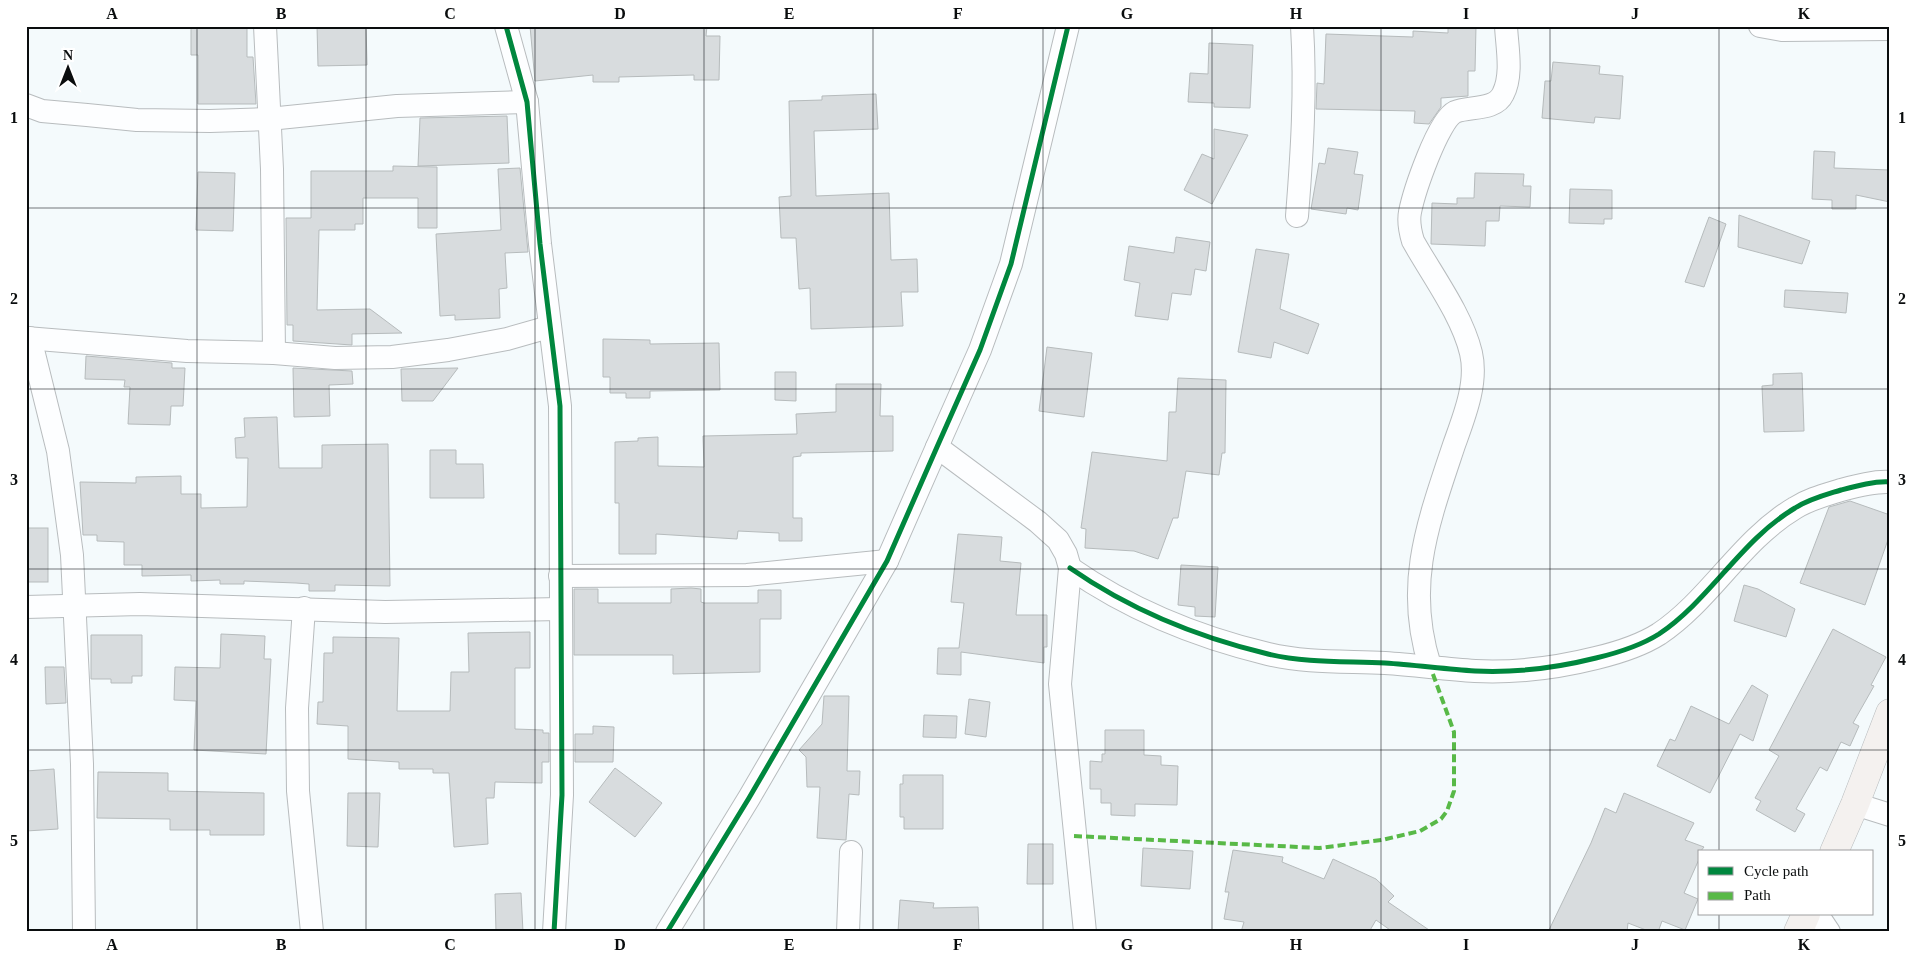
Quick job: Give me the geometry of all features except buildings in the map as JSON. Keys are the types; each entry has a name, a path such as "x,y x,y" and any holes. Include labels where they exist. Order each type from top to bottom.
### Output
{"street":[{"path":"265,26 274,251 274,354"},
{"path":"506,26 528,102 549,327 560,406 562,796 554,932"},
{"path":"666,932 749,798 887,561 980,350 1011,264 1068,26"},
{"path":"1298,216 1303,143 1304,63 1302,26"},
{"path":"1430,666 1419,620 1420,559 1466,412 1470,392 1472,363 1464,333 1414,241 1409,227 1410,213 1424,170 1446,120 1456,112 1492,104 1504,94 1508,72 1506,26"},
{"path":"1760,26 1782,30 1890,29"},
{"path":"26,105 42,111 137,120 210,121 269,119 397,106 528,102"},
{"path":"84,932 82,764 72,555 58,452 28,338 187,351 335,358 392,357 507,339 549,327"},
{"path":"937,447 1038,522 1058,540 1066,554 1070,568 1060,684 1085,932"},
{"path":"1070,568 1124,602 1191,629 1261,652 1325,661 1430,666 1474,671 1528,670 1581,662 1634,647 1658,635 1678,620 1740,556 1794,508 1820,496 1856,486 1890,482"},
{"path":"560,576 747,575 887,561"},
{"path":"26,607 75,604 304,608 385,612 560,609"},
{"path":"304,608 297,708 298,791 312,932"},
{"path":"1835,850 1890,713"},
{"path":"1855,804 1890,815"},
{"path":"848,932 851,852"},
{"path":"1798,932 1805,916"},
{"path":"1818,916 1828,932"}],"marked path":[{"path":"1074,836 1319,848 1382,840 1420,831 1441,819 1447,811 1454,791 1454,732 1430,666"}],"cycle path":[{"path":"506,26 527,102 540,244 560,406 562,795 554,932"},
{"path":"667,932 749,798 887,561 980,350 1011,264 1068,26"},
{"path":"1070,568 1116,596 1164,620 1215,639 1268,654 1311,660 1385,663 1475,671 1536,669 1566,665 1604,656 1628,649 1652,638 1677,620 1694,604 1758,536 1795,508 1811,500 1859,485 1890,482"}]}
